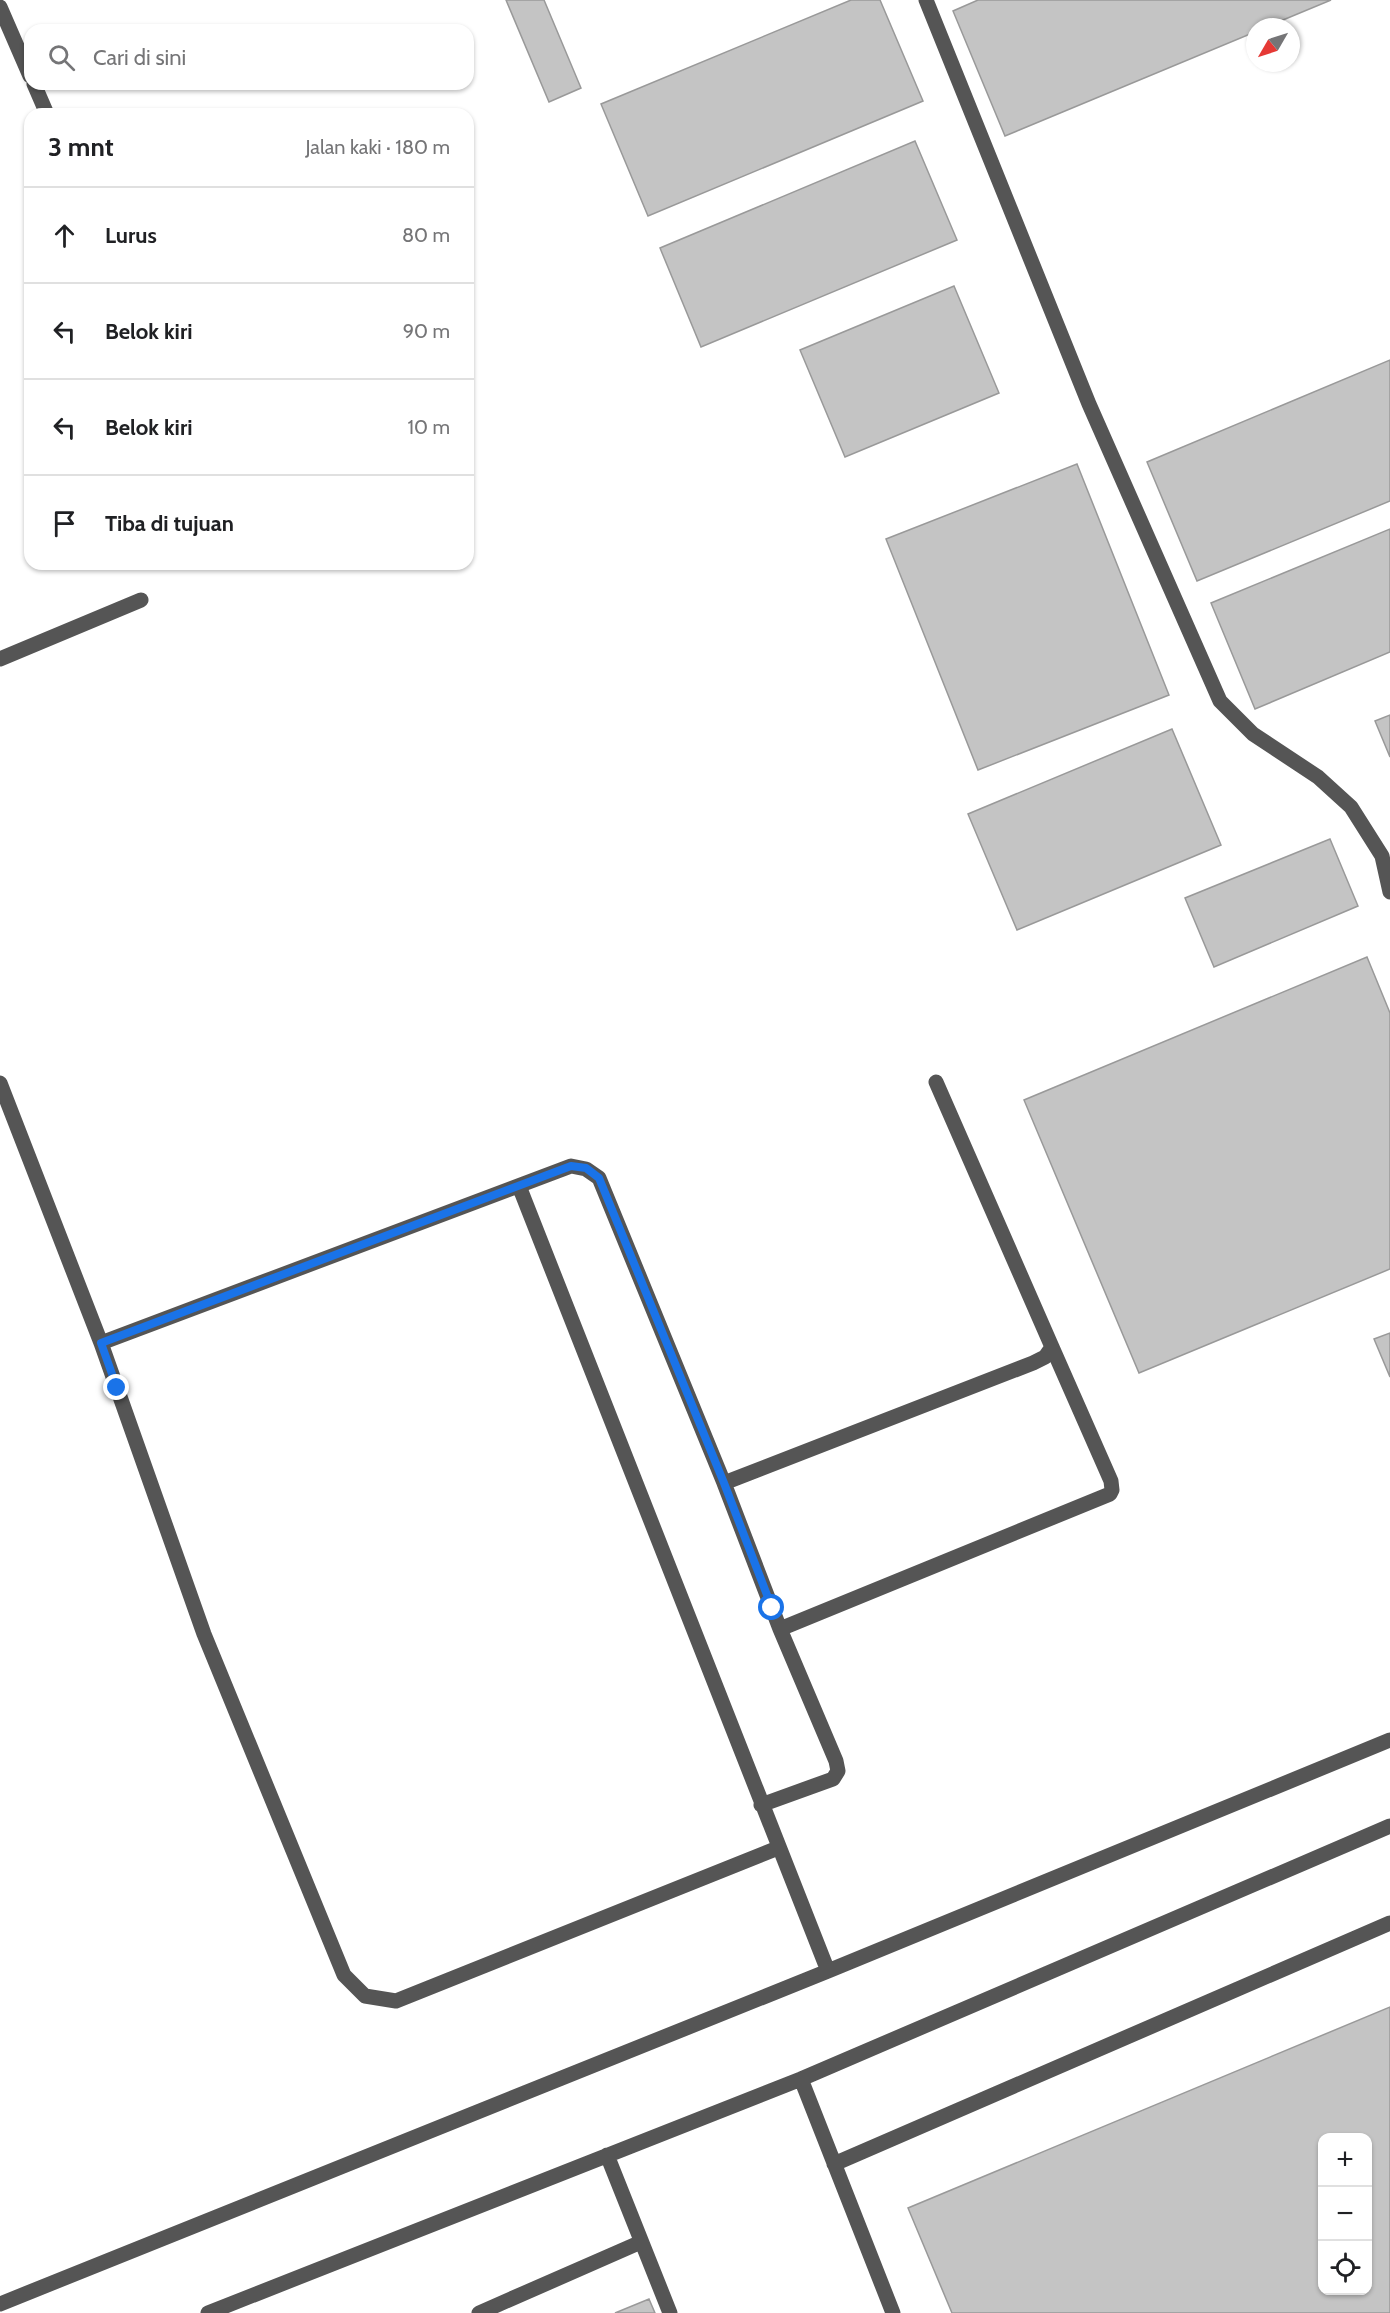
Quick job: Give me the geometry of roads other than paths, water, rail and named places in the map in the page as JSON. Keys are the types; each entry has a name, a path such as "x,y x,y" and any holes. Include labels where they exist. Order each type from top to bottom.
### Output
{"lane":[{"path":"926,0 1089,404 1220,701 1253,734 1318,777 1351,807 1382,856 1390,892"},
{"path":"0,7 24,62"},
{"path":"37,90 44,108"},
{"path":"0,659 141,600"},
{"path":"780,1629 1110,1494 1112,1490 936,1082"},
{"path":"0,1083 101,1343 204,1634 344,1975 365,1996 396,2001 778,1848"},
{"path":"101,1343 571,1166 586,1168 599,1178 724,1483 780,1629 836,1761 838,1771 833,1779 761,1805"},
{"path":"519,1186 828,1971"},
{"path":"724,1483 1033,1363 1045,1357 1052,1347"},
{"path":"0,2304 828,1971 1390,1740"},
{"path":"208,2313 801,2079 1390,1826"},
{"path":"834,2164 1390,1923"},
{"path":"801,2079 892,2313"},
{"path":"607,2155 670,2313"},
{"path":"479,2313 641,2242"}]}
